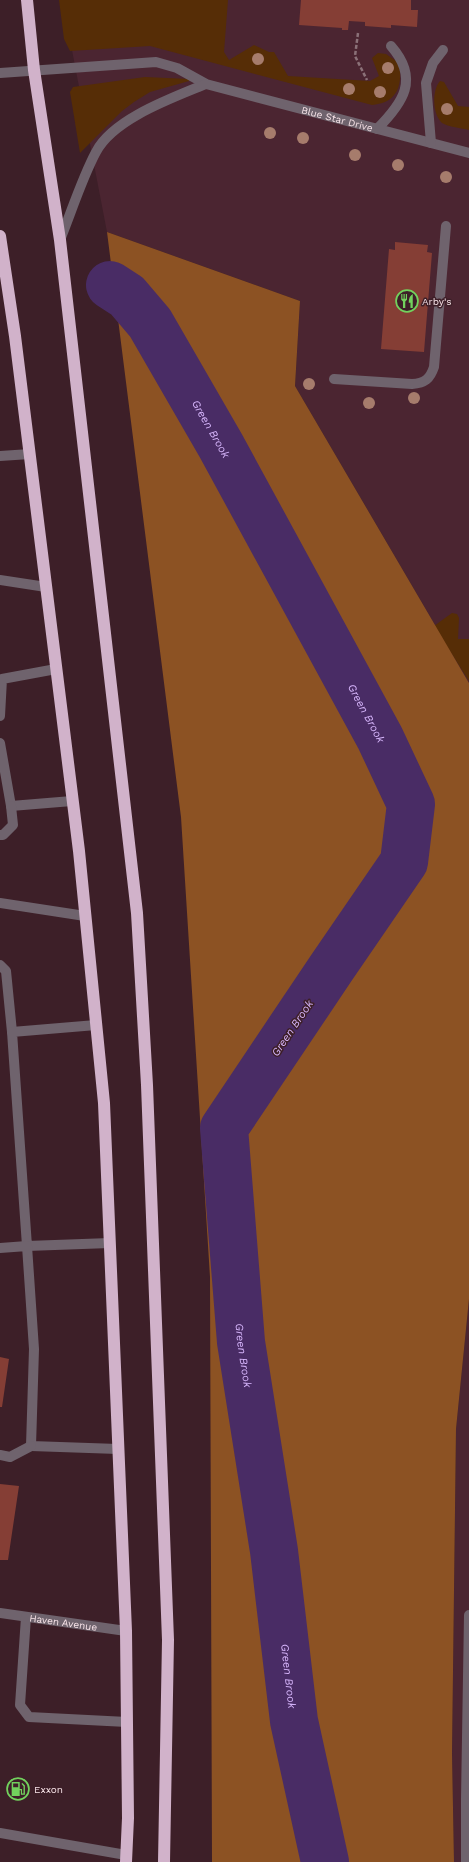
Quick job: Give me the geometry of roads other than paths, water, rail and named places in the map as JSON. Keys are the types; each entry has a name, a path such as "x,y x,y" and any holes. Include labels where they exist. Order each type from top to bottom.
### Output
{"highway":[{"path":"27,0 34,70 60,240 137,921 147,1085 168,1640 164,1862"},
{"path":"1,242 30,454 72,801 104,1103 126,1631 128,1818 126,1858"}],"street":[{"path":"377,129 396,109 405,90 407,78 405,67 400,56 391,46"},
{"path":"431,143 426,83 431,68 443,50"},
{"name":"Blue Star Drive","path":"0,73 156,62 178,68 206,84 469,153"},
{"path":"60,240 96,151 112,133 134,117 162,102 206,84"},
{"path":"334,379 412,384 422,384 427,380 434,366 446,226"},
{"path":"0,456 30,454"},
{"path":"0,580 46,587"},
{"path":"0,716 1,677 56,670"},
{"path":"0,743 13,825 3,835 0,835"},
{"path":"11,806 72,801"},
{"path":"0,903 84,916"},
{"path":"0,965 6,970 12,1032 34,1349 31,1446"},
{"path":"12,1032 96,1025"},
{"path":"0,1248 110,1243"},
{"path":"0,1455 10,1457 31,1446 118,1449"},
{"name":"Haven Avenue","path":"0,1613 126,1631"},
{"path":"466,1862 469,1615"},
{"path":"26,1617 20,1705 29,1718 127,1722"},
{"path":"0,1833 126,1858"}],"waterway":[{"name":"Green Brook","path":"110,285 127,296 150,323 221,446 380,738 411,804 404,862 224,1128 241,1342 274,1551 294,1721 325,1862"}],"place":[{"name":"Arby's","path":"407,301"},
{"name":"Exxon","path":"18,1789"}]}
